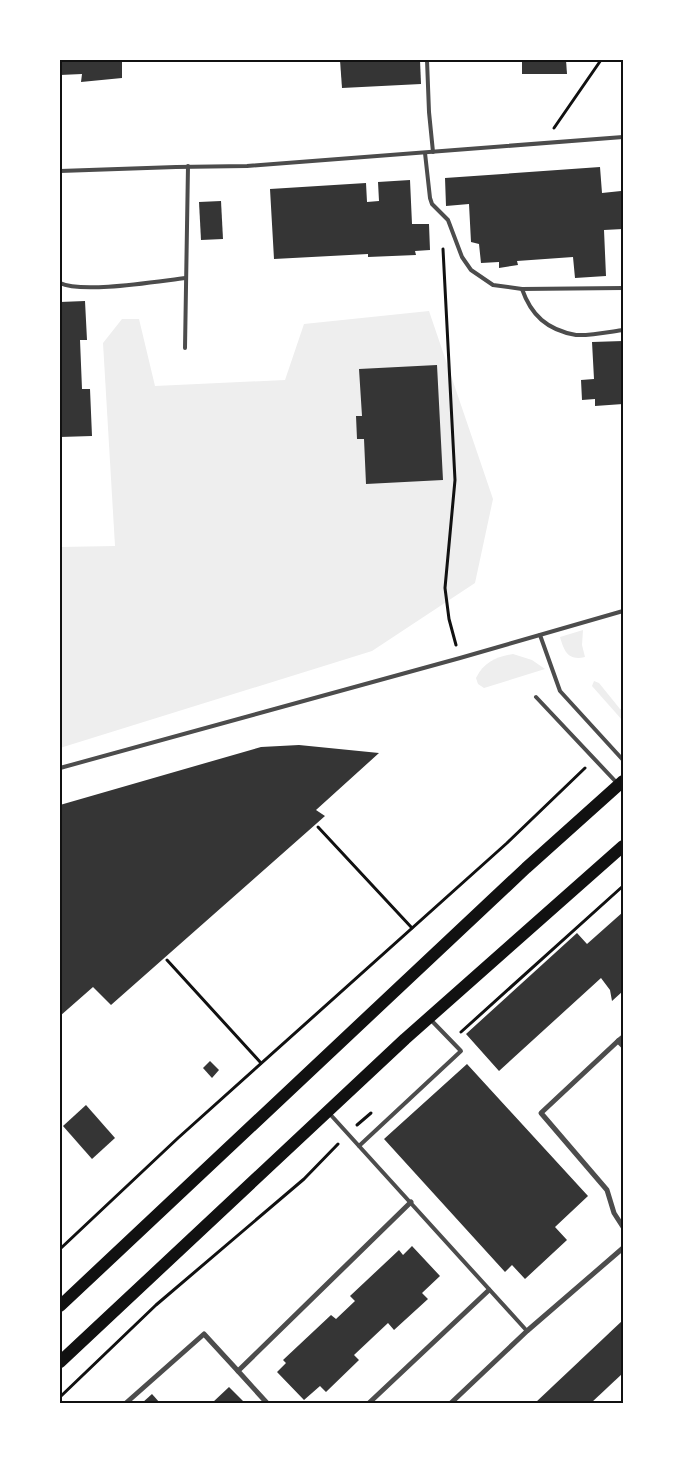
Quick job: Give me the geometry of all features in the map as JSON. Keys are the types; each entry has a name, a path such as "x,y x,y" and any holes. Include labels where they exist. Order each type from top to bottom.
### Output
{"main road":[{"path":"60,1306 526,868 622,785"},
{"path":"60,1362 429,1018 623,846"}],"street":[{"path":"623,1046 621,1039 541,1113 607,1190 614,1213 623,1227"},
{"path":"238,1371 411,1202"},
{"path":"451,1403 527,1331 623,1248"},
{"path":"369,1403 489,1290"},
{"path":"126,1403 204,1334 267,1403"}],"lane":[{"path":"427,60 433,152"},
{"path":"60,171 188,166 247,166 623,137"},
{"path":"425,152 432,204 448,220 462,257 471,270 493,285 522,289 623,288"},
{"path":"185,348 188,166"},
{"path":"60,283 67,286 86,288 186,278"},
{"path":"522,289 533,313 542,322 559,329 576,335 623,330"},
{"path":"60,768 623,611"},
{"path":"540,634 560,691 623,760"},
{"path":"536,697 622,785"},
{"path":"359,1146 461,1051 429,1018"},
{"path":"328,1111 527,1331"}],"path":[{"path":"544,143 601,60"},
{"path":"443,240 455,480 445,588 448,619 460,658"},
{"path":"60,1249 178,1138 507,843 585,768"},
{"path":"318,826 412,928"},
{"path":"167,960 261,1063"},
{"path":"60,1397 156,1306"}],"shaded area":[{"path":"429,311 493,499 475,583 372,651 60,748 60,547 115,546 103,343 122,319 139,319 155,386 285,380 304,324"},
{"path":"583,630 582,645 585,657 574,658 565,651 560,637"},
{"path":"513,654 532,660 545,669 484,688 478,684 476,678 487,664 501,657"},
{"path":"594,681 599,683 620,709 623,709 623,721 592,686"}],"building":[{"path":"60,60 122,60 122,78 81,82 82,74 60,75"},
{"path":"340,60 420,60 421,84 342,88"},
{"path":"522,60 566,60 567,74 522,74"},
{"path":"600,167 602,193 621,191 623,212 623,229 604,230 606,276 575,278 573,257 517,261 518,265 499,268 499,262 481,263 479,244 471,242 469,204 446,206 445,178"},
{"path":"410,180 412,224 429,224 430,250 415,251 416,255 368,257 368,254 274,259 270,189 366,183 367,202 379,201 378,182"},
{"path":"221,201 223,239 201,240 199,202"},
{"path":"85,301 87,340 80,340 82,389 90,389 92,436 60,437 60,302"},
{"path":"623,341 623,404 595,406 595,399 582,400 581,380 594,379 592,342"},
{"path":"437,365 443,480 366,484 364,439 357,439 356,416 362,416 359,369"},
{"path":"299,745 379,753 316,810 325,816 111,1005 93,987 60,1016 60,805 261,747"},
{"path":"623,912 623,991 612,1001 610,990 601,978 499,1071 466,1034 577,933 587,944"},
{"path":"210,1061 219,1070 212,1078 203,1068"},
{"path":"467,1064 588,1196 555,1227 567,1240 525,1279 512,1265 505,1272 384,1139"},
{"path":"86,1105 115,1138 92,1159 63,1126"},
{"path":"412,1246 440,1276 422,1293 428,1299 394,1330 388,1323 354,1355 359,1360 326,1392 320,1386 304,1400 277,1372 286,1363 283,1360 331,1315 336,1319 355,1301 350,1296 399,1250 403,1255"},
{"path":"623,1320 623,1373 591,1403 535,1403"},
{"path":"229,1387 245,1403 212,1403"},
{"path":"152,1394 160,1403 142,1403"}]}
